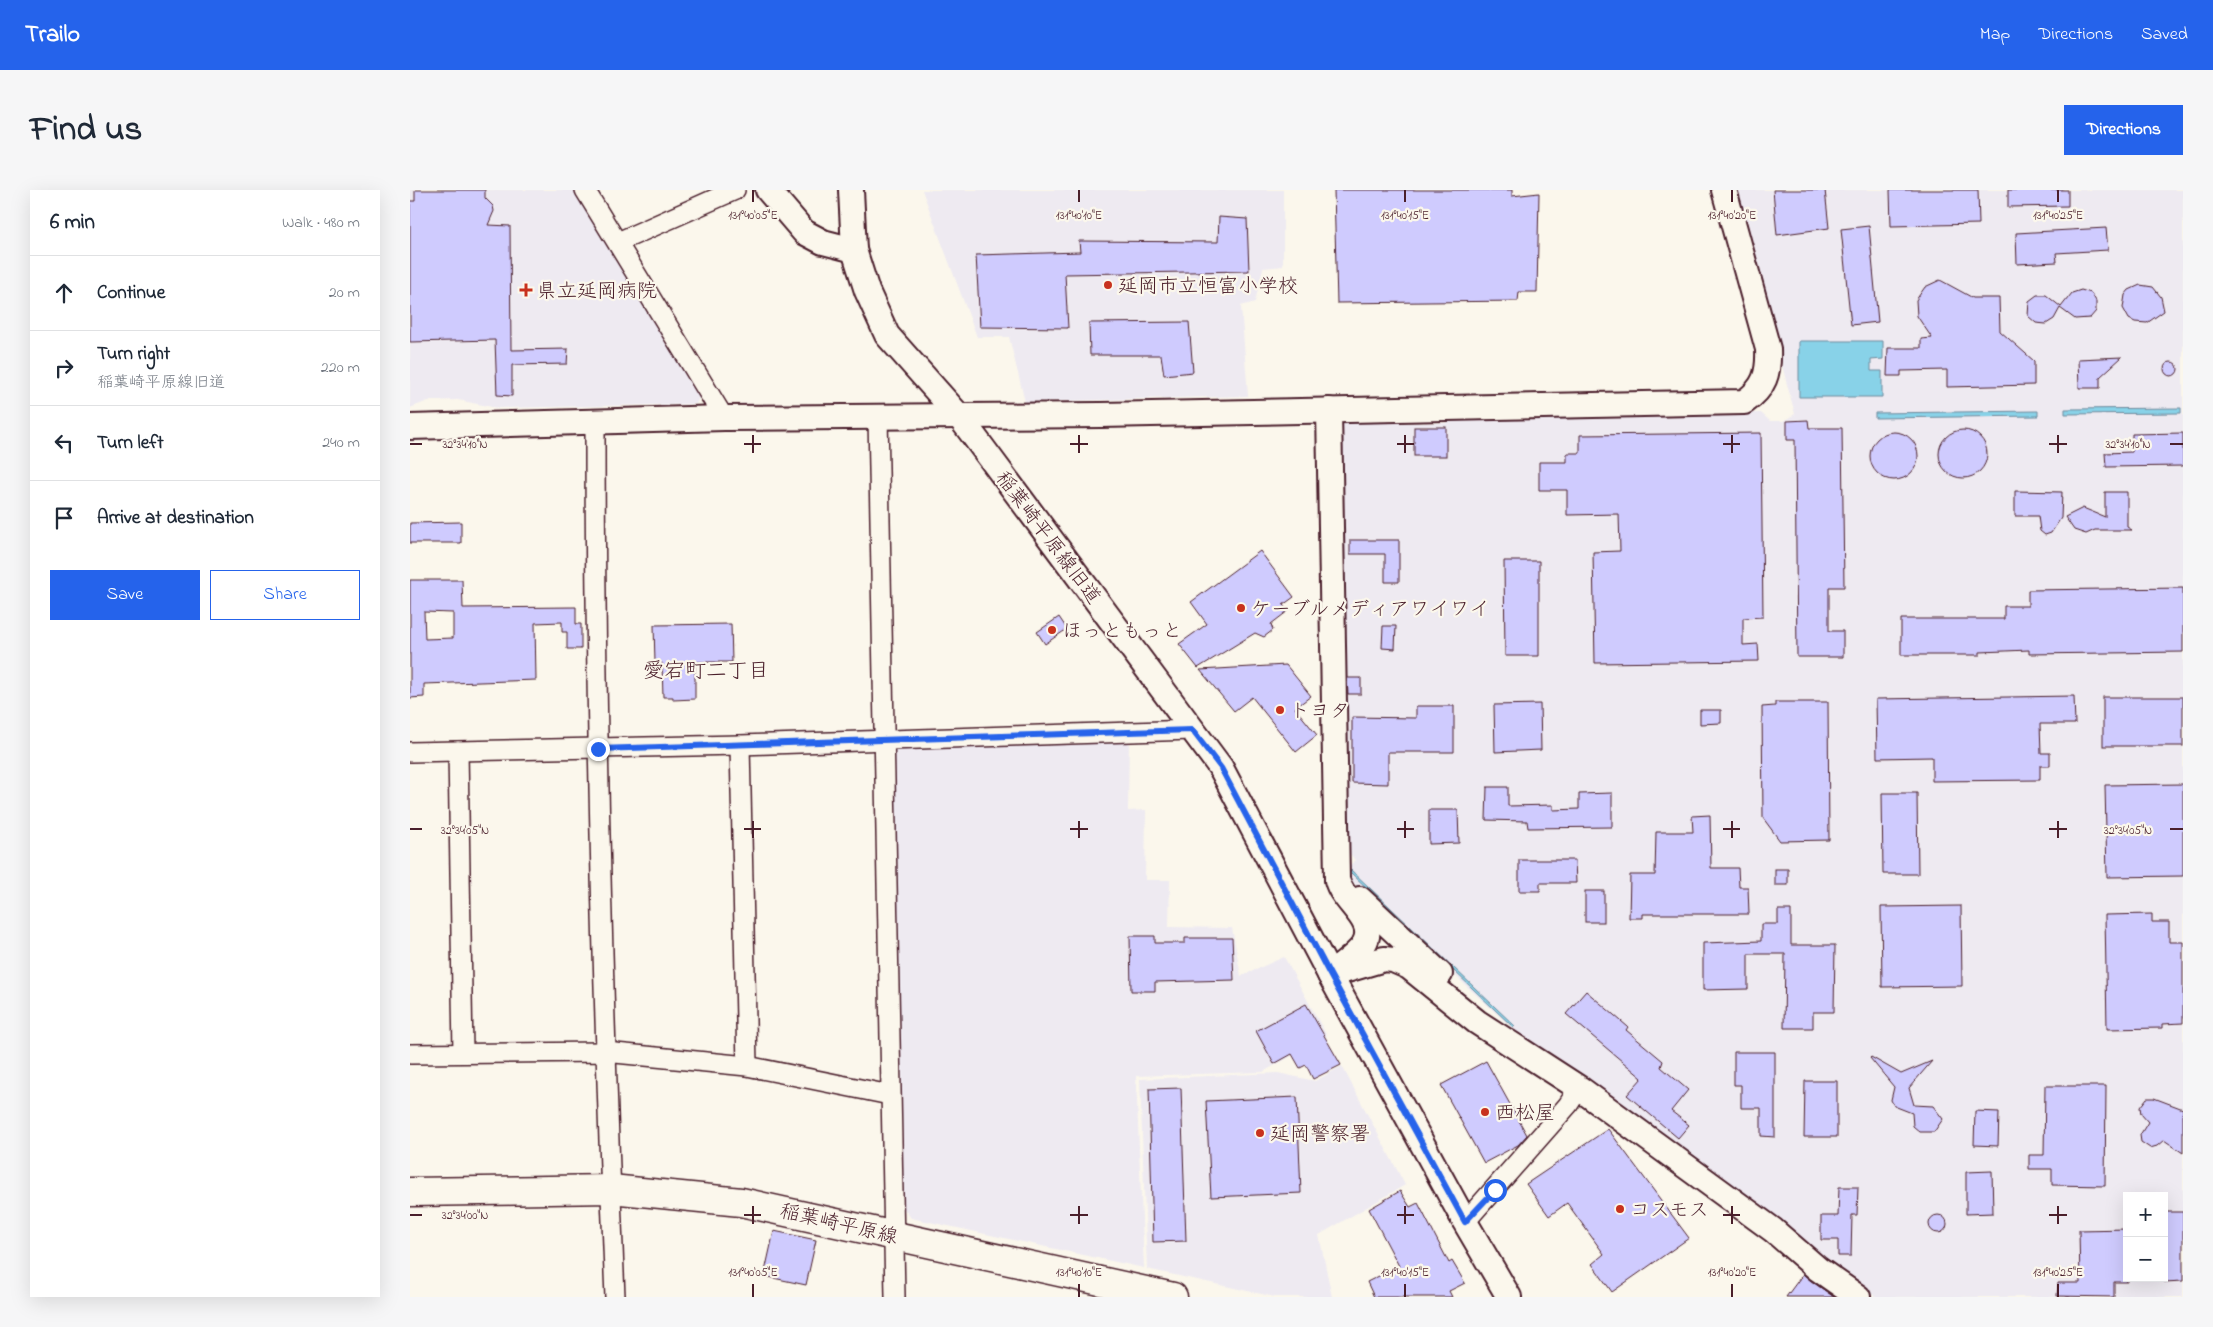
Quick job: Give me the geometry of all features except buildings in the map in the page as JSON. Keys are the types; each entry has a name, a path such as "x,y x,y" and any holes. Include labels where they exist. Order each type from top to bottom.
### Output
{"main road":[{"name":"稲葉崎平原線","path":"410,1192 611,1190 741,1202 1164,1295"}],"street":[{"path":"586,190 724,418"},
{"path":"618,242 735,190"},
{"path":"768,190 804,232 823,242 854,250"},
{"name":"稲葉崎平原線旧道","path":"851,190 854,250 867,291 887,335 958,416 1221,768 1330,975 1507,1295"},
{"path":"410,427 724,418 958,416 1744,402 1755,395 1768,374 1768,349 1724,190"},
{"path":"1329,410 1337,874 1339,888 1367,925 1368,932 1364,945 1330,975"},
{"path":"878,417 895,1297"},
{"path":"595,421 598,749 605,1052 615,1297"},
{"path":"410,752 884,741 1192,730"},
{"path":"740,745 747,1066"},
{"path":"458,751 463,1053"},
{"path":"1337,874 1341,881 1508,1042"},
{"path":"1364,945 1398,942 1412,949"},
{"path":"1330,975 1384,960 1393,960 1409,967 1477,1022 1579,1088 1773,1230 1818,1269 1858,1297"},
{"path":"410,1054 605,1052 747,1066 890,1095"},
{"path":"1465,1222 1568,1105 1579,1088"},
{"path":"1110,1297 1164,1295"}],"shaded area":[{"name":"県立延岡病院","path":"410,190 581,190 703,389 696,404 497,408 458,400 428,401 410,408"},
{"name":"延岡市立恒富小学校","path":"922,190 1283,190 1283,266 1263,268 1255,302 1241,306 1248,396 1025,402 1009,337 977,337"},
{"path":"1735,190 2183,190 2183,1297 1876,1297 1532,1046 1343,873 1355,860 1345,847 1340,430 1344,423 1446,423 1447,418 1761,413 1770,421 1783,421 1795,414"},
{"path":"1129,736 1128,811 1146,810 1145,880 1170,880 1169,927 1232,928 1241,976 1284,957 1327,1036 1263,1072 1136,1076 1144,1268 911,1218 903,1207 894,751 903,743"},
{"name":"延岡警察署","path":"1342,1066 1405,1185 1319,1235 1332,1297 1275,1297 1147,1269 1140,1079 1278,1073 1315,1081"}],"water":[{"path":"1799,341 1883,341 1883,359 1871,360 1871,371 1882,371 1882,397 1799,397"},
{"path":"2181,408 2181,413 2065,414 2065,409"},
{"path":"2038,411 2038,416 1875,418 1875,413"},
{"path":"1351,870 1515,1026 1513,1027 1350,872"}],"place":[{"name":"延岡市立恒富小学校","path":"1108,285"},
{"name":"県立延岡病院","path":"526,290"},
{"name":"ケーブルメディアワイワイ","path":"1241,608"},
{"name":"ほっともっと","path":"1052,630"},
{"name":"トヨタ","path":"1280,710"},
{"name":"西松屋","path":"1485,1112"},
{"name":"延岡警察署","path":"1260,1133"},
{"name":"コスモス","path":"1620,1209"}],"district":[{"name":"愛宕町二丁目","path":"706,670"}],"route":[{"path":"598,749 1192,730 1221,768 1328,971 1465,1222 1495,1190"}]}
